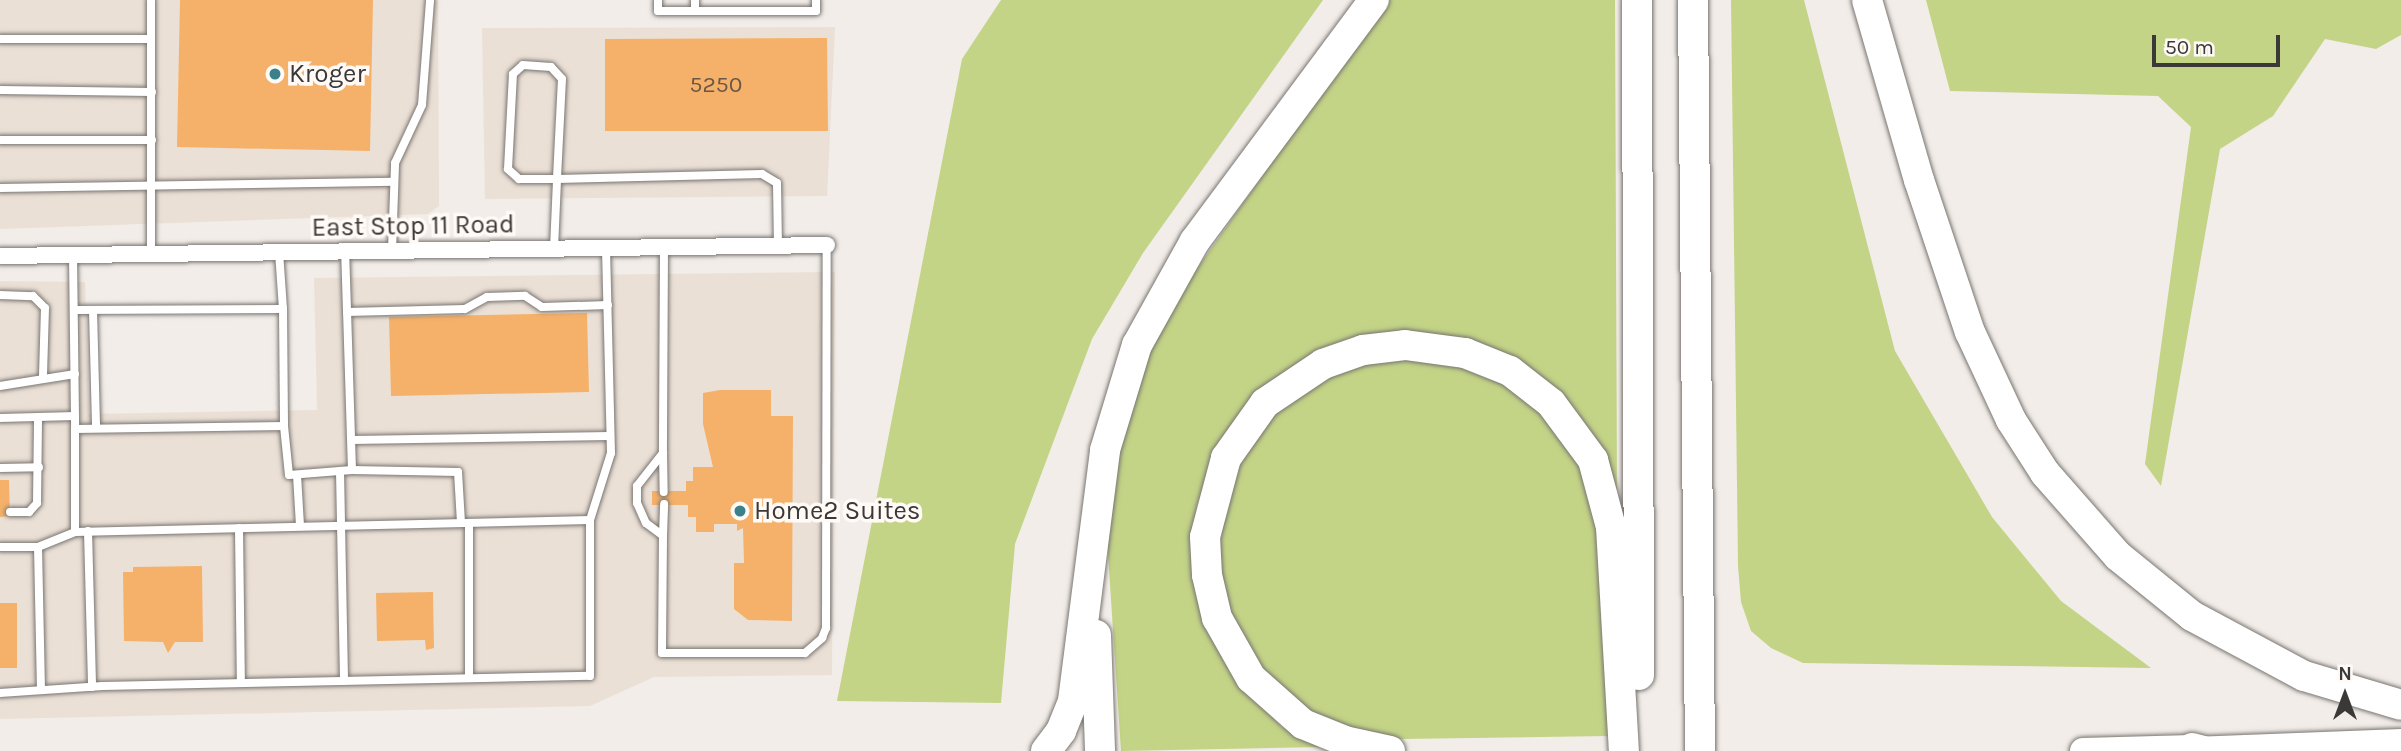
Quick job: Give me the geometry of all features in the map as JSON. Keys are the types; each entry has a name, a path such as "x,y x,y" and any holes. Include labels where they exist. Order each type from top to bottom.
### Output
{"highway":[{"path":"1046,751 1061,730 1073,701 1090,548 1115,407 1157,303 1195,241 1374,0"},
{"path":"1637,0 1639,751"},
{"path":"1693,0 1700,751"},
{"path":"1867,0 1919,180 1970,332 2011,420 2045,473 2118,556 2192,616 2304,676 2401,705"},
{"path":"1390,751 1335,738 1303,724 1251,678 1217,618 1207,575 1205,537 1226,458 1265,403 1323,364 1363,350 1405,345 1465,353 1510,371 1532,386 1567,420 1593,460 1611,527 1624,751"},
{"path":"1090,548 1100,751"},
{"path":"1700,662 1707,751"}],"main road":[{"path":"2083,751 2401,740"}],"street":[{"name":"East Stop 11 Road","path":"0,256 827,245"}],"lane":[{"path":"151,0 151,254"},
{"path":"392,251 395,163 422,105 430,0"},
{"path":"658,0 658,11 816,11 816,0"},
{"path":"695,0 695,11"},
{"path":"0,39 151,39"},
{"path":"554,249 557,179 562,79 551,67 523,65 513,74 508,169 519,179 557,179 762,174 778,183 778,246"},
{"path":"0,90 152,92"},
{"path":"0,141 152,140"},
{"path":"0,188 394,182"},
{"path":"664,505 662,653 805,653 822,638 826,628 827,245"},
{"path":"664,247 664,492"},
{"path":"0,693 92,687 590,676 590,520 603,490 610,436 607,248"},
{"path":"345,251 352,470"},
{"path":"279,252 283,309 284,426 289,475 352,470 458,472 465,523 469,678"},
{"path":"73,255 75,532"},
{"path":"0,295 33,296 46,308 43,377"},
{"path":"347,312 466,309 487,297 512,296 525,296 542,307 608,305"},
{"path":"74,310 283,309"},
{"path":"93,310 96,428"},
{"path":"0,386 75,374"},
{"path":"0,418 75,416"},
{"path":"9,512 29,512 37,503 40,467 38,419"},
{"path":"75,429 284,426"},
{"path":"352,440 610,436"},
{"path":"663,453 637,486 637,502 646,523 663,536"},
{"path":"0,468 40,467"},
{"path":"340,471 344,681"},
{"path":"297,475 300,526"},
{"path":"0,547 38,547 75,532 88,531 590,520"},
{"path":"239,528 241,683"},
{"path":"88,531 92,687"},
{"path":"38,547 41,690"}],"shaded area":[{"path":"0,0 438,0 439,206 428,214 0,229"},
{"path":"835,27 827,196 485,199 482,28"},
{"path":"835,272 832,675 654,677 590,706 0,719 0,281 85,282 89,414 317,410 314,278"}],"green space":[{"path":"1001,0 1323,0 1143,253 1092,339 1015,544 1001,703 837,701 962,59"},
{"path":"1386,0 1615,0 1617,490 1590,433 1549,384 1357,341 1219,443 1197,505 1191,559 1233,677 1282,727 1320,747 1121,751 1107,539 1123,425 1153,343 1182,290"},
{"path":"1731,0 1804,0 1895,351 1992,517 2061,601 2151,668 1803,663 1771,648 1751,631 1741,602 1738,566"},
{"path":"1926,0 2401,0 2401,35 2376,49 2325,39 2273,116 2220,149 2161,486 2145,464 2191,127 2158,96 1950,91"},
{"path":"1407,358 1452,362 1506,383 1549,418 1580,462 1596,509 1609,736 1401,739 1350,731 1300,705 1261,667 1234,624 1218,558 1227,497 1247,449 1276,412 1315,382 1362,365"}],"building":[{"name":"Kroger","path":"180,0 373,0 370,151 177,147"},
{"path":"827,38 828,131 605,131 605,39"},
{"path":"587,313 589,392 391,396 389,317"},
{"name":"Home2 Suites","path":"720,390 771,390 771,416 793,416 792,621 748,620 734,609 734,563 744,563 743,528 737,531 737,524 714,524 714,532 696,532 696,517 688,517 688,505 652,505 652,491 686,491 686,481 693,481 693,467 713,467 703,424 703,393"},
{"path":"0,480 9,480 10,516 0,517"},
{"path":"202,566 203,642 175,642 168,653 163,642 124,641 123,572 133,572 133,567"},
{"path":"433,592 434,648 426,650 425,640 377,641 376,593"},
{"path":"0,603 17,603 17,668 0,668"}],"place":[{"name":"Kroger","path":"275,74"},
{"name":"Home2 Suites","path":"740,511"}]}
